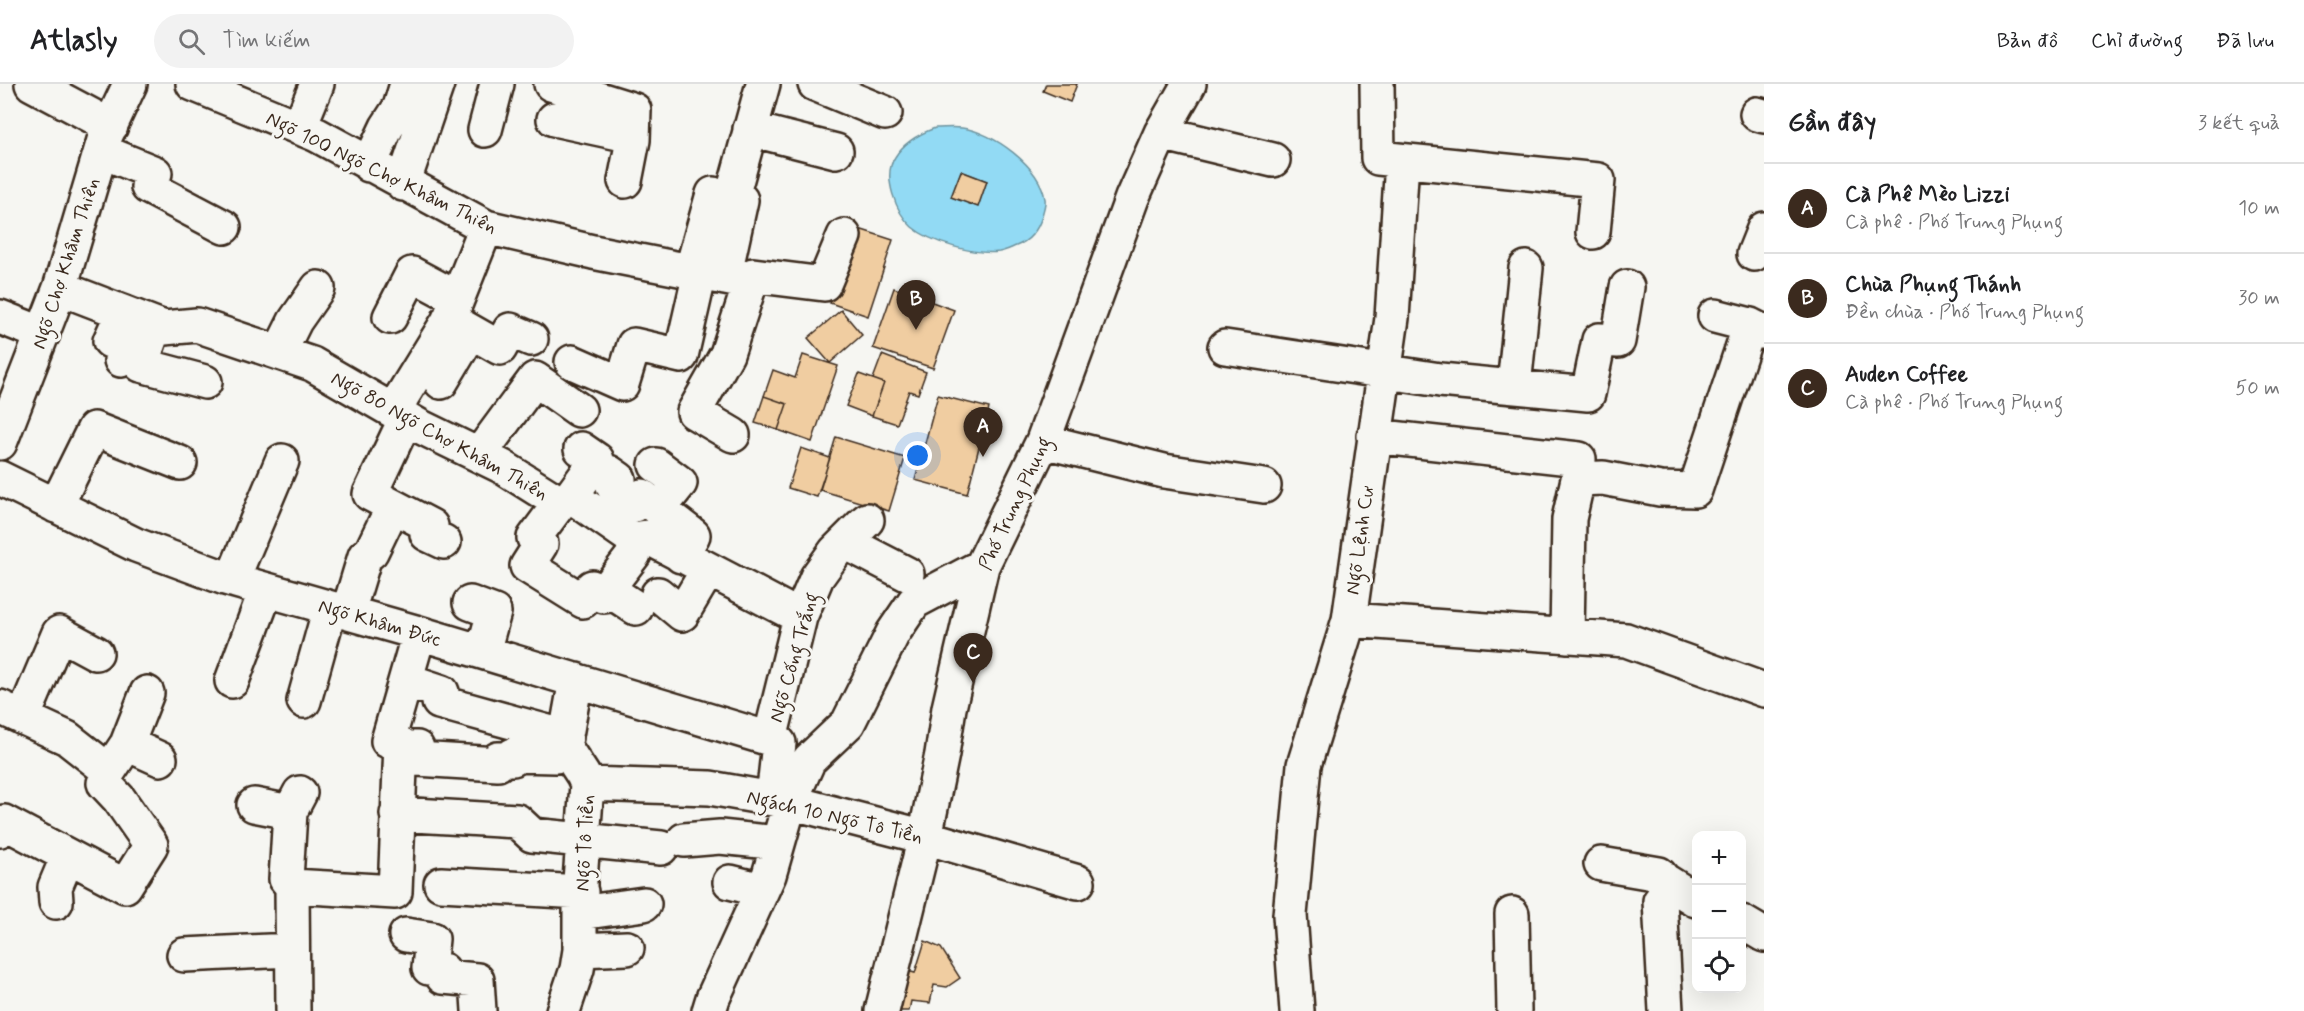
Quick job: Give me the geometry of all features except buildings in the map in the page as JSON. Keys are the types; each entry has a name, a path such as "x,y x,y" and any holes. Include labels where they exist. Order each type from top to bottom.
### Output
{"street":[{"path":"32,84 155,173 148,187 224,228"},
{"name":"Ngõ Chợ Khâm Thiên","path":"0,443 60,288 106,138 130,84"},
{"name":"Ngõ 100 Ngõ Chợ Khâm Thiên","path":"193,84 299,128 486,227 593,252 717,276"},
{"path":"299,128 317,84"},
{"path":"369,165 387,127 400,107 406,84"},
{"path":"403,184 436,84"},
{"path":"485,130 497,84"},
{"path":"551,84 570,112 637,110 625,181"},
{"path":"572,362 622,384 634,345 681,356 717,276 741,200 732,197 763,84"},
{"path":"815,84 885,113"},
{"name":"Phố Trung Phụng","path":"882,1011 925,837 949,708 982,566 1043,441 1121,227 1161,133 1189,84"},
{"path":"1377,84 1378,158 1402,161 1599,167 1593,232"},
{"path":"750,129 836,151"},
{"path":"1161,133 1273,160"},
{"name":"Ngõ Lệnh Cư","path":"1297,1011 1290,915 1304,765 1348,620 1392,318 1402,161"},
{"path":"713,194 717,276 727,354 694,412 733,435"},
{"path":"441,382 486,227"},
{"path":"717,276 753,275 825,284 844,236"},
{"path":"1514,386 1526,268"},
{"path":"390,317 412,274 459,316 500,348 510,330 531,339"},
{"path":"1226,347 1440,380 1514,386 1558,393 1588,394 1599,340 1618,341 1627,286"},
{"name":"Ngõ 80 Ngõ Chợ Khâm Thiên","path":"60,288 164,328 197,325 312,364 399,415 566,499 633,539 647,537 800,617"},
{"path":"279,353 295,321 318,288"},
{"path":"120,360 124,347 110,341 123,312"},
{"path":"444,542 427,534 431,526 370,495 399,415 459,316"},
{"path":"1578,479 1603,478 1660,489 1695,490 1757,329 1715,316"},
{"path":"0,317 43,334"},
{"path":"155,325 141,365 205,382"},
{"path":"479,455 535,379 579,410"},
{"path":"56,506 94,429 180,464"},
{"path":"1374,436 1579,459 1578,479 1569,519 1567,636"},
{"path":"1043,441 1164,471 1264,486"},
{"path":"581,449 597,460 534,538 541,544 527,566 584,601 592,587 604,596 634,554 633,539"},
{"path":"232,580 282,461"},
{"path":"656,465 680,483 659,509"},
{"path":"609,472 619,479 613,486 634,505 642,496 693,535 694,563 682,614 609,590"},
{"name":"Ngõ Khâm Đức","path":"0,478 136,545 232,580 419,633 770,739"},
{"name":"Ngõ Cống Trắng","path":"790,802 774,789 779,743 770,739 800,617 817,577 844,542 867,520"},
{"path":"304,701 339,610 365,556 371,552 385,523"},
{"path":"844,542 907,574"},
{"path":"709,1011 762,890 790,802 809,760 848,723 893,633 914,602 982,566"},
{"path":"232,681 266,590"},
{"path":"470,603 494,612 483,652"},
{"path":"1348,620 1626,640 1764,690"},
{"path":"96,652 59,633 11,712 67,738 109,771"},
{"path":"292,886 395,892 401,744 388,741 419,633"},
{"path":"406,680 442,692 439,702 565,742"},
{"path":"401,748 417,748 417,759 498,764 498,759 513,759 513,755 556,756 565,742 576,680"},
{"path":"0,830 4,822 132,893 150,845 119,799 104,783 127,744 147,693"},
{"name":"Ngõ Tô Tiền","path":"563,1011 577,969 580,950 580,902 587,784 565,742"},
{"path":"127,744 160,759"},
{"name":"Ngách 10 Ngõ Tô Tiền","path":"587,784 710,788 790,802 925,837 1078,882"},
{"path":"254,805 295,802 286,879 292,886 292,1011"},
{"path":"397,814 518,821 532,835 583,839 672,844 720,837 778,843"},
{"path":"56,902 55,887 68,856"},
{"path":"1601,864 1659,874 1664,880 1692,898"},
{"path":"730,882 762,890"},
{"path":"441,884 580,902 644,904"},
{"path":"1660,901 1666,1011"},
{"path":"1512,914 1514,1011"},
{"path":"1746,924 1764,935"},
{"path":"406,935 432,939 429,968 443,970 442,976 477,980 479,1011"},
{"path":"580,950 627,948"},
{"path":"184,955 292,951"}],"water":[{"path":"962,128 974,131 1001,144 1025,163 1041,187 1045,201 1040,221 1029,238 1001,252 978,252 954,247 930,238 906,221 896,204 890,184 891,165 903,147 929,130","holes":["961,171 987,181 978,206 951,197"]}],"place":[{"name":"Chùa Phụng Thánh","path":"916,330"},
{"name":"Cà Phê Mèo Lizzi","path":"983,457"},
{"name":"Auden Coffee","path":"973,683"}]}
